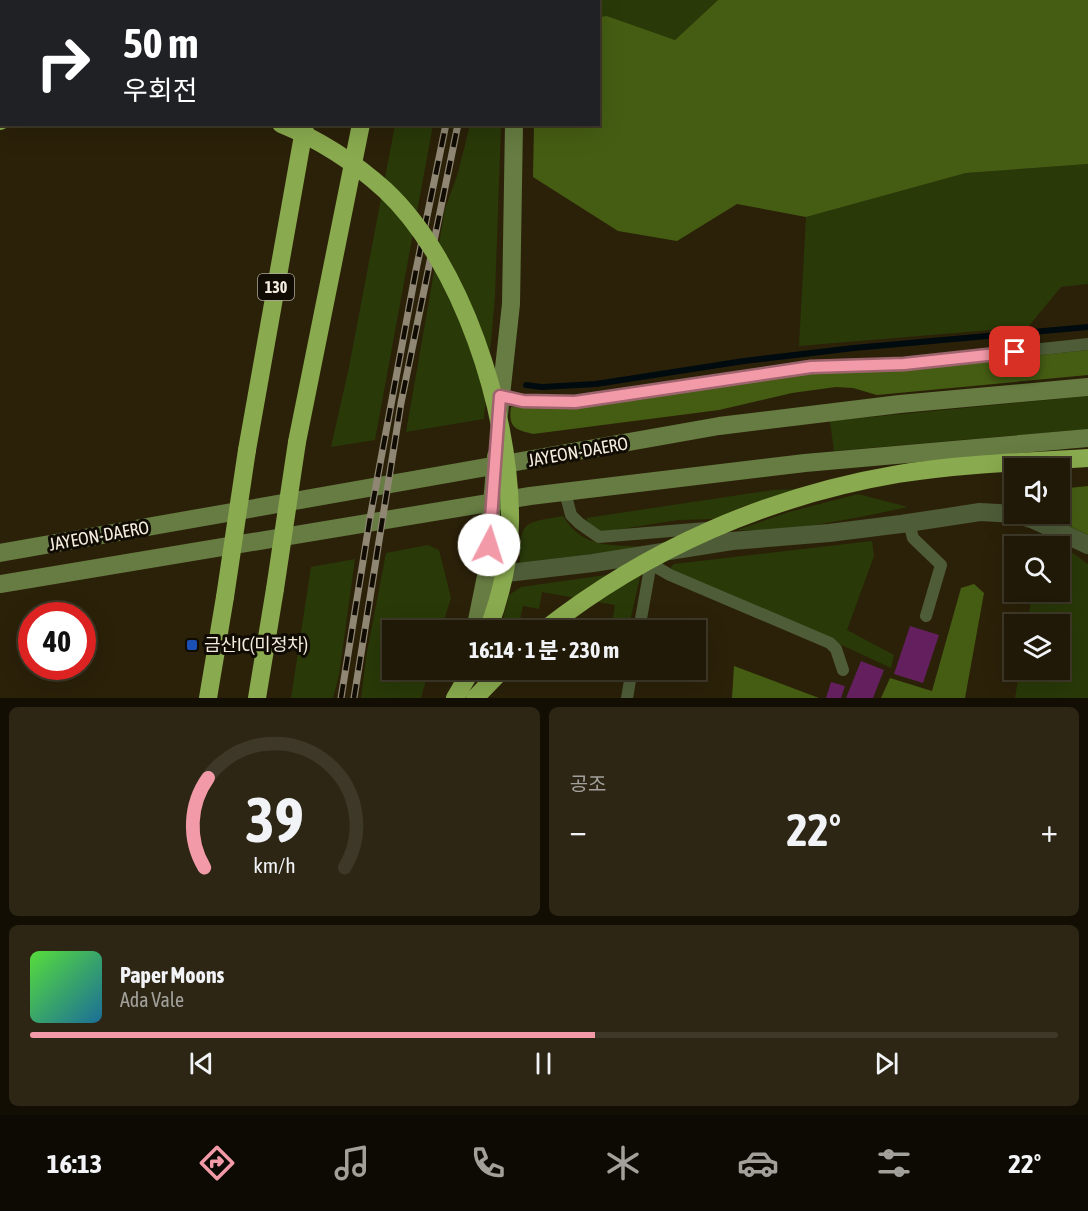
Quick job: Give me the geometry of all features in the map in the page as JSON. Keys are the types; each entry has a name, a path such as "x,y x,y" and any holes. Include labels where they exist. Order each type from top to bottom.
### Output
{"highway":[{"path":"286,126 311,137 336,152 386,191 414,223 435,254 453,286 472,331 489,381 501,429 508,472 510,516 507,565 491,620"},
{"name":"130","path":"208,698 247,450 305,126"},
{"path":"257,698 297,442 361,126"},
{"path":"558,620 601,588 638,565 685,541 780,504 836,487 899,474 1088,458"},
{"path":"454,698 465,680"},
{"path":"476,698 493,680"}],"main road":[{"path":"477,620 486,576 500,396 511,304 514,126"},
{"name":"JAYEON-DAERO","path":"0,553 719,426 900,404 1088,387"},
{"name":"JAYEON-DAERO","path":"0,584 492,502 565,492 805,463 1088,438"},
{"path":"461,698 465,680"}],"street":[{"path":"486,576 593,563 652,559 732,541 829,533 959,514 999,512 1034,520 1088,545"}],"lane":[{"path":"500,396 523,401 575,402 811,367 904,364 1088,344"},
{"path":"565,492 571,515 599,537 714,527 723,531 732,541"},
{"path":"909,523 913,538 941,565 926,616"},
{"path":"641,620 652,559"},
{"path":"652,559 670,575 830,643 836,648 843,670"},
{"path":"627,698 630,680"}],"green space":[{"path":"600,0 718,0 675,40 607,16 600,17"},
{"path":"718,0 1088,0 1088,164 966,173 806,217 737,204 677,241 618,231 533,177 534,126 600,126 600,17 607,16 675,40"},
{"path":"395,126 433,126 375,440 331,447 349,367"},
{"path":"470,126 501,126 495,296 484,419 406,432 445,209 458,173"},
{"path":"1088,164 1088,284 1061,287 1028,327 799,346 806,217 966,173"},
{"path":"1088,350 1088,375 877,395 853,388 836,387 792,393 719,410 533,434 517,429 512,423 510,414 511,407 551,408 630,401 786,375 833,370 878,371"},
{"path":"1088,396 1088,429 834,451 830,421"},
{"path":"1088,486 1088,535 1065,524 1070,524 1070,488"},
{"path":"799,489 744,506 714,519 678,520 603,532 590,526 586,518 773,490"},
{"path":"858,494 908,507 801,527 737,530 789,512"},
{"path":"563,516 571,527 589,540 610,545 646,547 520,563 521,539 526,526 539,520"},
{"path":"872,541 874,556 847,630 894,655 891,668 672,571 671,567 674,564"},
{"path":"428,545 439,550 451,598 444,620 382,620 382,680 426,680 421,698 361,698 367,652 386,553"},
{"path":"1070,551 1088,564 1088,698 1015,698 1018,680 1070,680 1070,614 1029,614 1031,602 1070,602"},
{"path":"355,559 339,675 333,698 291,698 311,567"},
{"path":"634,571 640,574 630,620 613,618 615,605 542,592 539,609 523,606 520,620 503,620 509,595 521,587"},
{"path":"974,584 984,593 965,698 881,698 890,678 932,691 961,588"},
{"path":"734,666 819,698 732,698"}],"building":[{"path":"910,626 939,635 923,683 894,674"},
{"path":"861,661 884,670 873,698 846,698"},
{"path":"831,682 845,686 841,698 826,698"}],"waterway":[{"path":"526,385 542,387 596,384 744,361 854,348 1088,327"}],"railway":[{"path":"341,698 370,518 446,126"},
{"path":"354,698 401,403 458,126"}],"place":[{"name":"금산IC(미정차)","path":"192,645"}],"route":[{"path":"489,545 500,396 523,401 575,402 811,367 856,364 881,366 1015,352"}]}
